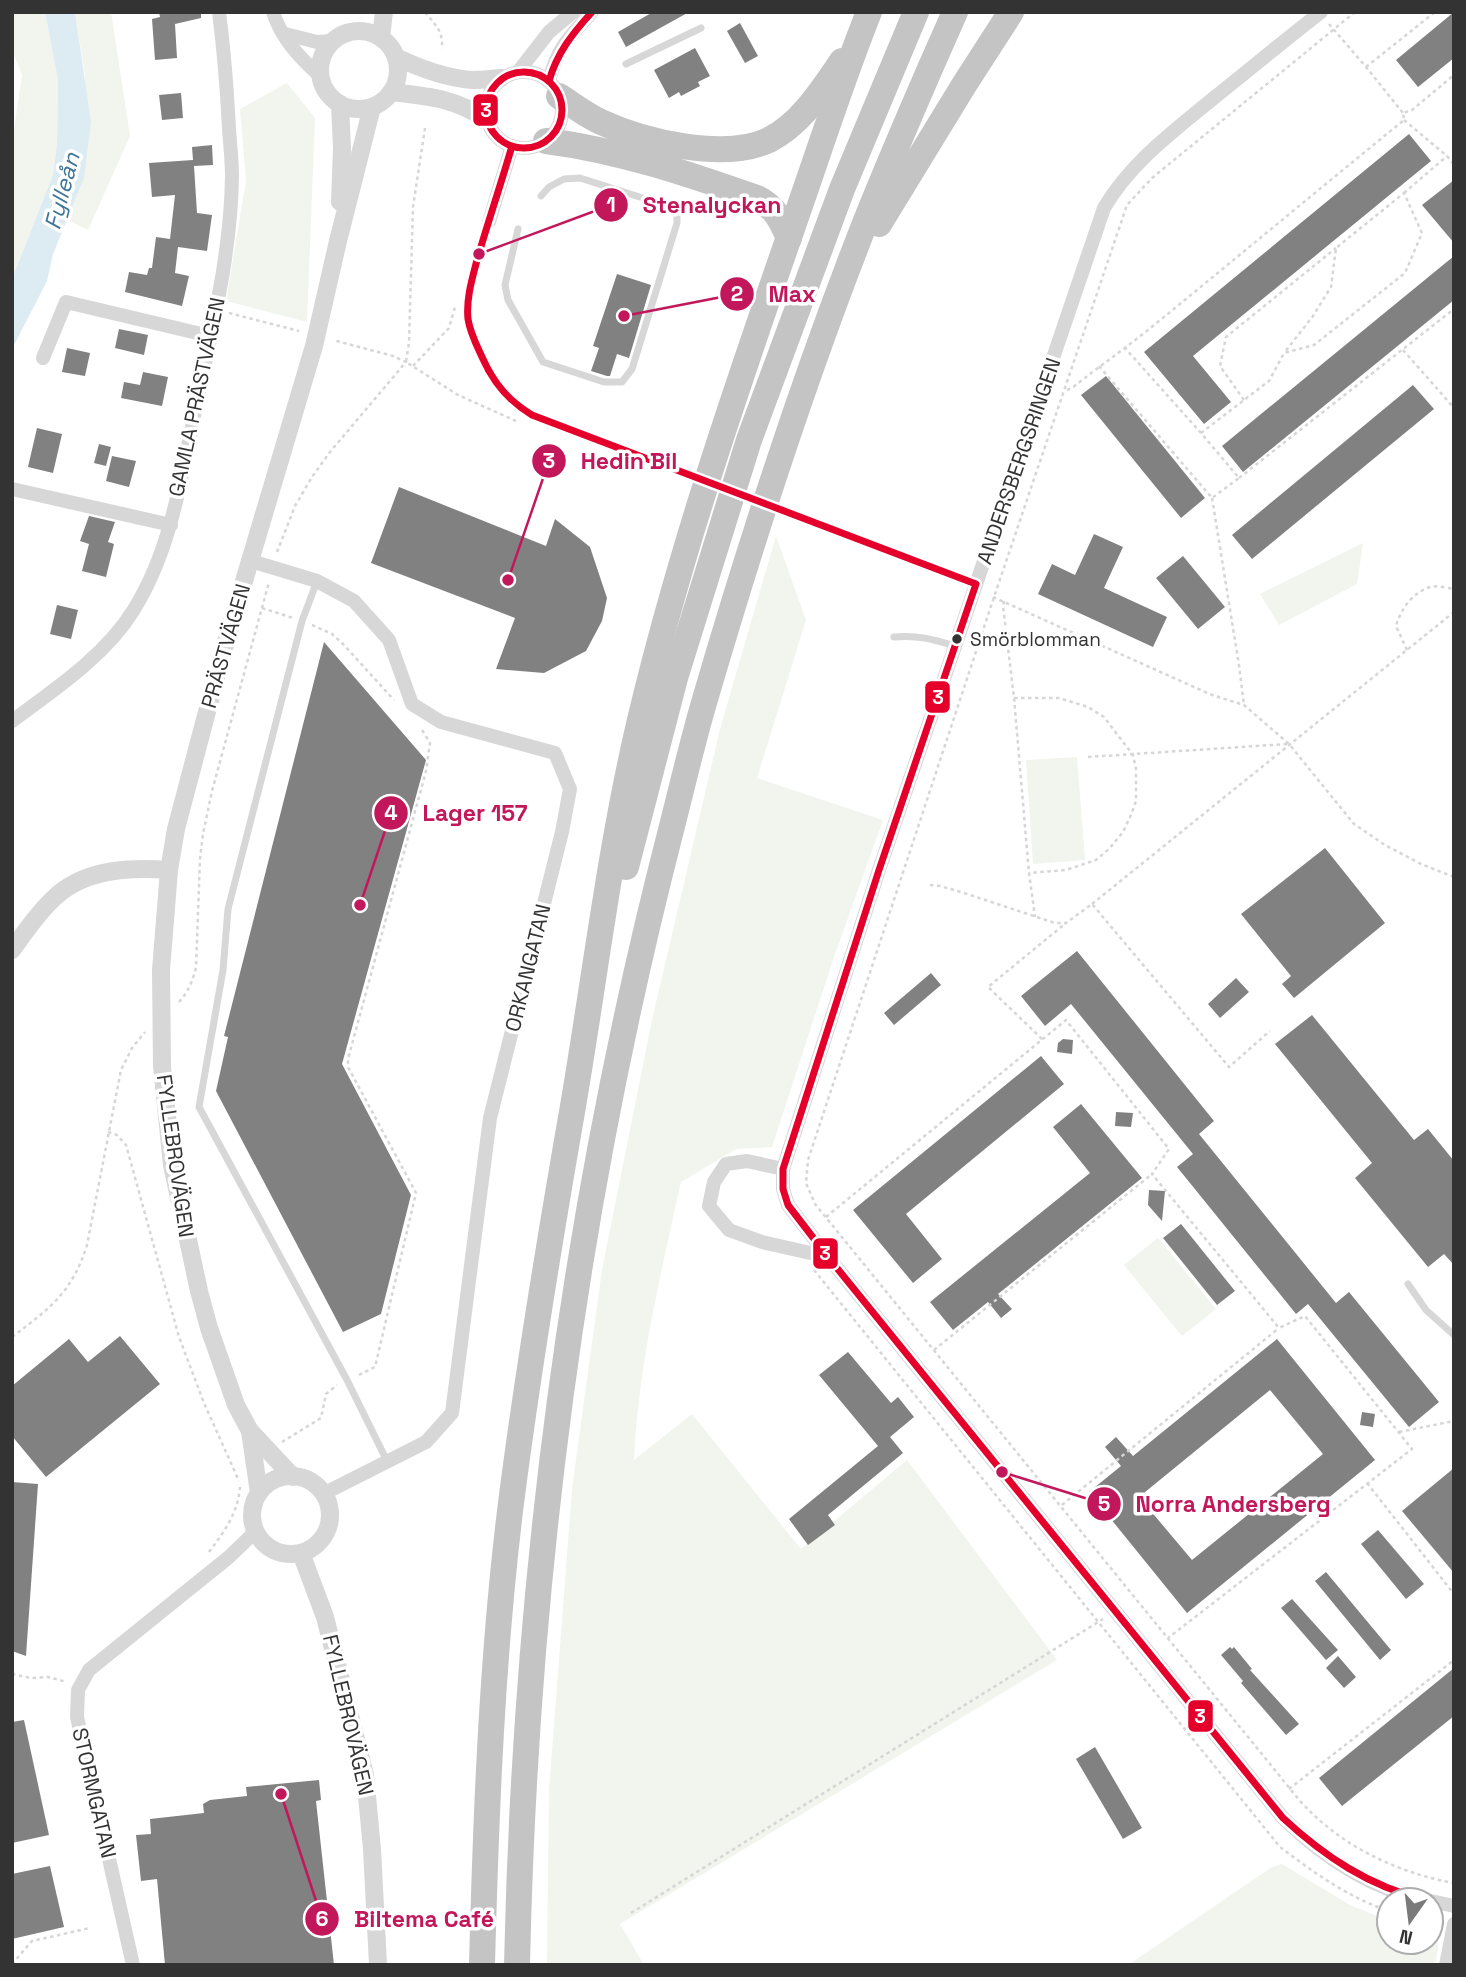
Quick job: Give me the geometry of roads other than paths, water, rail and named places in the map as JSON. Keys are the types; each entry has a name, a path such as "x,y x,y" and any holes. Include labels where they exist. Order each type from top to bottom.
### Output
{"highway":[{"path":"576,1088 615,910 675,678 749,440 842,189 916,12"},
{"path":"517,1965 530,1685 546,1509 572,1310 610,1095 649,916 702,711 755,532 872,205 955,12"},
{"path":"843,282 1011,12"},
{"path":"554,88 601,122 645,137 689,148 719,150 750,146 770,139 814,101 865,23"},
{"path":"482,1965 495,1681 511,1507 539,1304 613,848 669,606 713,458 865,23"},
{"path":"546,141 610,152 757,198 769,204 776,212 789,238"}],"street":[{"name":"GAMLA PRÄSTVÄGEN","path":"12,721 69,678 110,641 133,612 154,571 171,526 226,252 232,176 219,12"},
{"path":"273,12 298,55 320,76 327,93 340,104 362,109 383,101 396,81 396,57 382,38 362,30 351,31 332,41 322,57 320,76"},
{"path":"351,31 360,12"},
{"path":"382,38 384,12"},
{"path":"518,72 550,32 573,12"},
{"path":"554,88 554,61 560,49 592,12"},
{"name":"ANDERSBERGSRINGEN","path":"1320,13 1172,132 1131,170 1104,208 879,870 783,1169 783,1189 788,1205 821,1255 1116,1611 1283,1818 1307,1841 1347,1868 1384,1886"},
{"path":"285,34 317,42 332,41"},
{"path":"396,57 441,74 472,80 501,78 518,72 540,75 554,88 562,106 558,125 546,141 523,148 501,141 492,132 486,120 485,109 487,97 501,78"},
{"path":"391,92 451,101 472,110 486,120"},
{"name":"PRÄSTVÄGEN","path":"338,241 342,148 340,104"},
{"name":"PRÄSTVÄGEN","path":"169,870 176,829 222,655 314,346 372,107"},
{"path":"489,222 512,146"},
{"path":"43,358 66,302 211,336"},
{"path":"12,489 171,526"},
{"name":"ORKANGATAN","path":"251,561 317,582 354,601 389,640 412,704 441,722 555,754 570,789 562,832 490,1118 452,1413 426,1442 323,1494"},
{"path":"12,950 42,910 69,886 110,871 132,868 169,870"},
{"name":"FYLLEBROVÄGEN","path":"169,870 161,970 162,1066 172,1165 190,1257 209,1328 236,1405 260,1453 293,1477 310,1482 323,1494"},
{"path":"783,1169 747,1161 726,1164 714,1182 709,1206 729,1230 762,1242 821,1255"},
{"path":"260,1453 259,1493 252,1512 255,1532 264,1544 278,1552 293,1555 320,1542 330,1515 323,1494"},
{"path":"259,1493 274,1480 293,1477"},
{"name":"STORMGATAN","path":"133,1965 76,1717 78,1690 89,1670 229,1557 255,1532"},
{"name":"FYLLEBROVÄGEN","path":"300,1553 325,1617 365,1774 378,1965"},
{"path":"1446,1965 1454,1924"}],"lane":[{"path":"626,64 701,28"},
{"path":"518,229 505,285 508,300 543,362 604,382 622,382 632,369 677,223 677,214 671,207 580,177 564,179 549,187 541,196"},
{"path":"489,222 470,290 468,314 475,342 500,390 509,400 531,415 698,479"},
{"path":"782,511 975,589"},
{"path":"317,582 302,621 228,909 223,970 199,1107 347,1380 387,1462"},
{"path":"894,637 920,636 956,646"},
{"path":"1408,1284 1426,1310 1454,1335"}],"water":[{"name":"Fylleån","path":"45,12 75,12 91,122 84,178 53,254 47,281 12,349 12,279 53,175 57,145 58,80"}],"place":[{"name":"Stenalyckan","path":"479,254"},
{"name":"Max","path":"624,316"},
{"name":"Hedin Bil","path":"508,580"},
{"name":"Smörblomman","path":"957,639"},
{"name":"Lager 157","path":"360,905"},
{"name":"Norra Andersberg","path":"1002,1472"},
{"name":"Biltema Café","path":"281,1794"}]}
